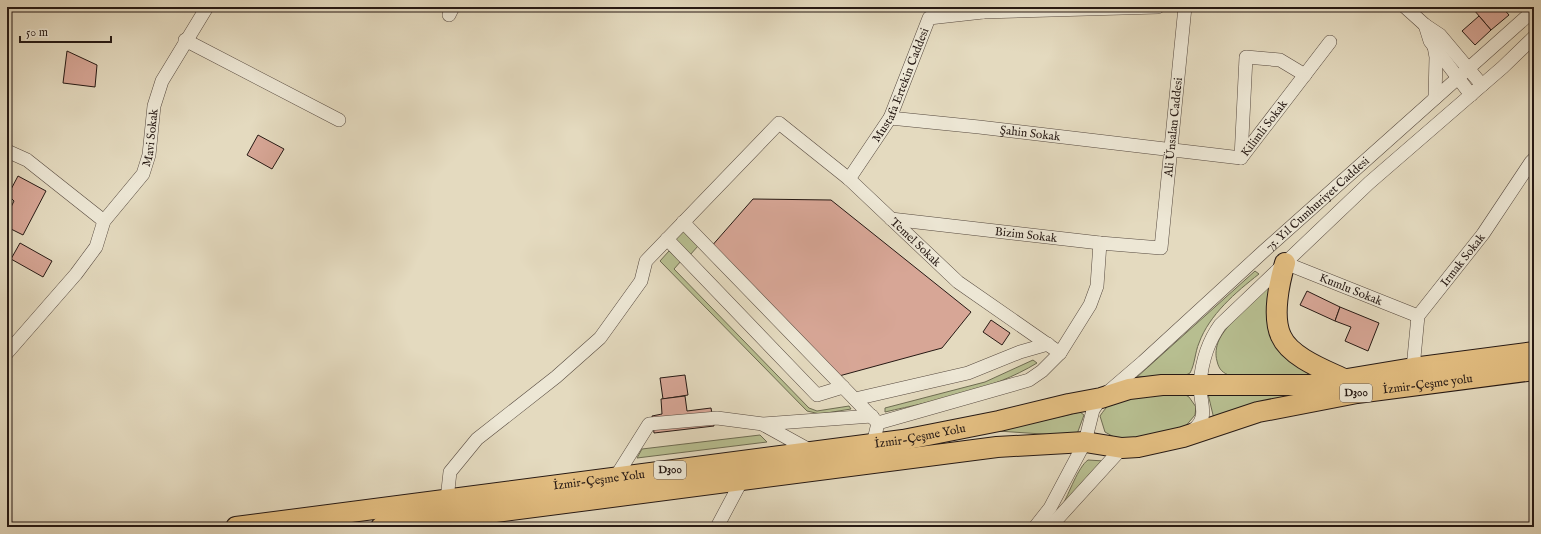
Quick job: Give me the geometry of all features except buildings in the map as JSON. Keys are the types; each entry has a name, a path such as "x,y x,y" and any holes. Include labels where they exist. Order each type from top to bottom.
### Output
{"highway":[{"path":"1284,263 1277,292 1280,336 1298,356 1344,379"},
{"name":"İzmir-Çeşme yolu","path":"1200,385 1311,385 1412,368 1534,352"},
{"name":"İzmir-Çeşme yolu","path":"1183,437 1258,412 1342,396 1534,370"},
{"name":"D300","path":"1101,398 1129,389 1162,385 1200,385"},
{"name":"İzmir-Çeşme Yolu","path":"236,527 903,440 999,421 1101,398"},
{"name":"D300","path":"1085,442 1122,448 1183,437"},
{"name":"İzmir-Çeşme Yolu","path":"380,527 997,447 1085,442"}],"street":[{"name":"Mavi Sokak","path":"7,353 76,274 96,247 104,221 143,174 146,168 150,149 152,117 157,95 165,75 185,40 207,7"},
{"path":"983,10 1158,7"},
{"name":"Ali Ünsalan Caddesi","path":"1161,248 1185,7"},
{"path":"1405,7 1425,25 1440,35 1462,73 1471,95"},
{"name":"Mustafa Ertekin Caddesi","path":"849,179 890,118 929,18 983,10"},
{"name":"75. Yıl Cumhuriyet Caddesi","path":"1101,398 1143,362 1264,251 1534,10"},
{"path":"1425,25 1430,41 1434,46 1462,73 1482,85"},
{"name":"75. Yıl Cumhuriyet Caddesi","path":"1183,437 1197,428 1201,418 1203,409 1200,385 1204,357 1210,340 1241,304 1369,183 1471,95 1534,37"},
{"path":"185,40 339,120"},
{"name":"Kilimli Sokak","path":"1170,150 1241,158 1330,42"},
{"path":"1434,46 1436,57 1435,98"},
{"path":"1241,158 1246,57 1280,60 1305,75"},
{"name":"Şahin Sokak","path":"890,118 979,126 1170,150"},
{"name":"Temel Sokak","path":"682,224 779,122 849,179 958,282 1060,353"},
{"path":"7,151 27,160 104,221"},
{"name":"Irmak Sokak","path":"1418,316 1483,234 1534,160"},
{"name":"Bizim Sokak","path":"891,219 1100,243 1161,248"},
{"path":"447,499 450,472 477,439 556,377 600,338 641,281 646,261 682,224 829,376 855,399 875,420 873,444"},
{"path":"667,239 817,395 840,387"},
{"path":"615,478 650,424 717,418 763,424 875,420 1029,380 1042,371 1060,353 1093,299 1097,286 1100,243"},
{"name":"Kumlu Sokak","path":"1284,263 1418,316"},
{"path":"1412,368 1418,316"},
{"path":"855,399 968,373 1020,352 1048,344"},
{"path":"1036,527 1050,508 1071,470 1085,442 1093,410 1101,398"},
{"path":"763,424 813,452"},
{"path":"1048,444 1060,449 1065,454 1070,463 1071,470"},
{"path":"1050,527 1122,448"},
{"path":"717,527 742,480"}],"green space":[{"path":"684,231 698,246 690,255 675,240"},
{"path":"669,251 681,261 674,269 809,408 817,411 849,406 851,409 820,414 807,411 660,261"},
{"path":"1255,271 1259,274 1241,288 1209,323 1199,343 1190,373 1186,375 1137,377"},
{"path":"1272,283 1299,367 1310,375 1231,376 1226,374 1220,369 1216,358 1216,350 1219,340 1228,326 1259,294"},
{"path":"1033,360 1037,363 1019,373 982,388 944,399 885,412 885,408 985,382"},
{"path":"1316,389 1214,419 1208,394"},
{"path":"1182,393 1189,397 1196,407 1195,415 1184,428 1127,440 1114,437 1105,432 1100,416 1109,405 1121,397"},
{"path":"1080,412 1084,415 1077,434 1071,436 998,431"},
{"path":"760,435 767,442 637,458 642,449"},
{"path":"1088,460 1104,461 1083,481 1067,502 1062,506 1077,474 1084,463"}]}
